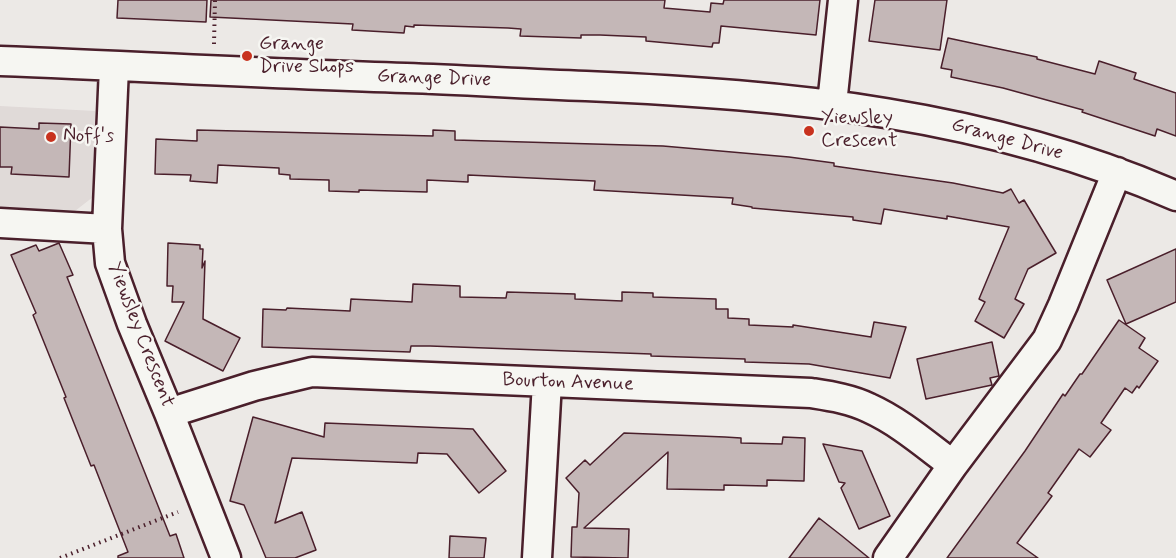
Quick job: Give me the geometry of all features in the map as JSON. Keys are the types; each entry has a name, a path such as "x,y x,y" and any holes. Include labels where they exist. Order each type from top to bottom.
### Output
{"street":[{"path":"832,104 843,0"},
{"name":"Grange Drive","path":"0,61 672,90 832,104 985,132 1040,146 1117,172 1176,196"},
{"name":"Yiewsley Crescent","path":"114,67 107,229 114,277 226,558"},
{"path":"888,558 953,465 1047,340 1117,172"},
{"path":"0,223 107,229"},
{"name":"Bourton Avenue","path":"169,413 242,389 312,372 811,393 840,398 868,407 897,423 953,465"},
{"path":"537,558 547,382"}],"path":[{"path":"214,70 215,0"},
{"path":"60,558 204,502"}],"shaded area":[{"path":"0,106 95,111 93,197 66,218 0,216"}],"building":[{"path":"118,0 207,0 206,22 117,18"},
{"path":"211,0 665,0 664,8 710,12 711,3 723,4 724,0 820,0 816,35 721,26 719,43 713,43 712,47 646,41 646,37 520,36 521,29 508,28 414,25 414,27 405,26 404,33 352,30 353,24 210,17"},
{"path":"875,0 947,0 940,50 869,41"},
{"path":"948,38 1037,57 1037,59 1095,74 1099,61 1136,73 1134,79 1176,93 1176,136 1157,129 1155,136 1082,112 1083,110 1003,88 951,77 952,70 941,68"},
{"path":"39,123 71,124 69,177 11,174 12,167 0,167 0,127 39,129"},
{"path":"197,130 433,136 433,130 455,131 455,140 663,146 834,163 834,166 953,183 1003,193 1011,189 1019,203 1024,200 1056,253 1028,269 1015,299 1024,304 1004,338 975,321 985,302 979,299 1009,227 947,216 947,219 884,209 881,224 853,220 853,217 752,208 732,204 733,198 594,190 595,181 468,175 468,182 427,180 427,192 359,190 359,192 329,191 329,180 290,179 290,175 279,174 279,168 218,165 217,183 190,181 191,175 155,174 156,139 197,141"},
{"path":"59,243 73,275 67,277 170,536 176,534 184,558 118,558 128,552 94,465 91,466 64,398 66,397 33,315 36,313 11,255 36,245 39,251"},
{"path":"168,243 200,245 200,249 203,249 202,268 205,261 203,319 240,338 223,371 165,341 184,302 172,302 173,286 167,286"},
{"path":"1176,249 1176,302 1126,324 1107,280"},
{"path":"413,284 460,286 460,297 506,298 507,292 575,294 575,299 622,301 622,292 653,293 653,297 716,299 716,309 728,309 728,318 749,319 749,325 793,327 793,325 871,337 874,322 906,327 890,378 809,364 745,362 745,359 651,356 651,354 430,346 411,346 410,352 262,347 263,309 350,311 351,299 412,302"},
{"path":"1119,320 1145,338 1139,348 1158,361 1139,388 1137,386 1132,393 1125,388 1101,423 1111,430 1090,457 1079,449 1048,493 1052,496 1017,543 1038,558 947,558 1025,451 1063,394 1065,396 1082,374"},
{"path":"992,342 999,376 990,378 992,385 926,399 917,359"},
{"path":"253,417 324,437 325,423 473,429 506,471 479,493 447,454 418,453 417,463 292,458 275,523 302,512 316,550 295,558 266,558 244,505 230,501"},
{"path":"624,433 741,438 741,443 782,444 783,437 805,438 804,481 767,480 767,486 724,485 724,490 667,489 668,452 584,528 629,529 628,558 571,557 572,527 577,527 579,493 566,478 585,460 590,465"},
{"path":"823,444 862,451 890,516 859,529 841,488 845,483 839,482"},
{"path":"819,518 842,536 869,558 789,558"},
{"path":"450,536 486,538 484,558 449,558"}],"place":[{"name":"Grange Drive Shops","path":"247,56"},
{"name":"Yiewsley Crescent","path":"809,131"},
{"name":"Noff's","path":"51,137"}]}
